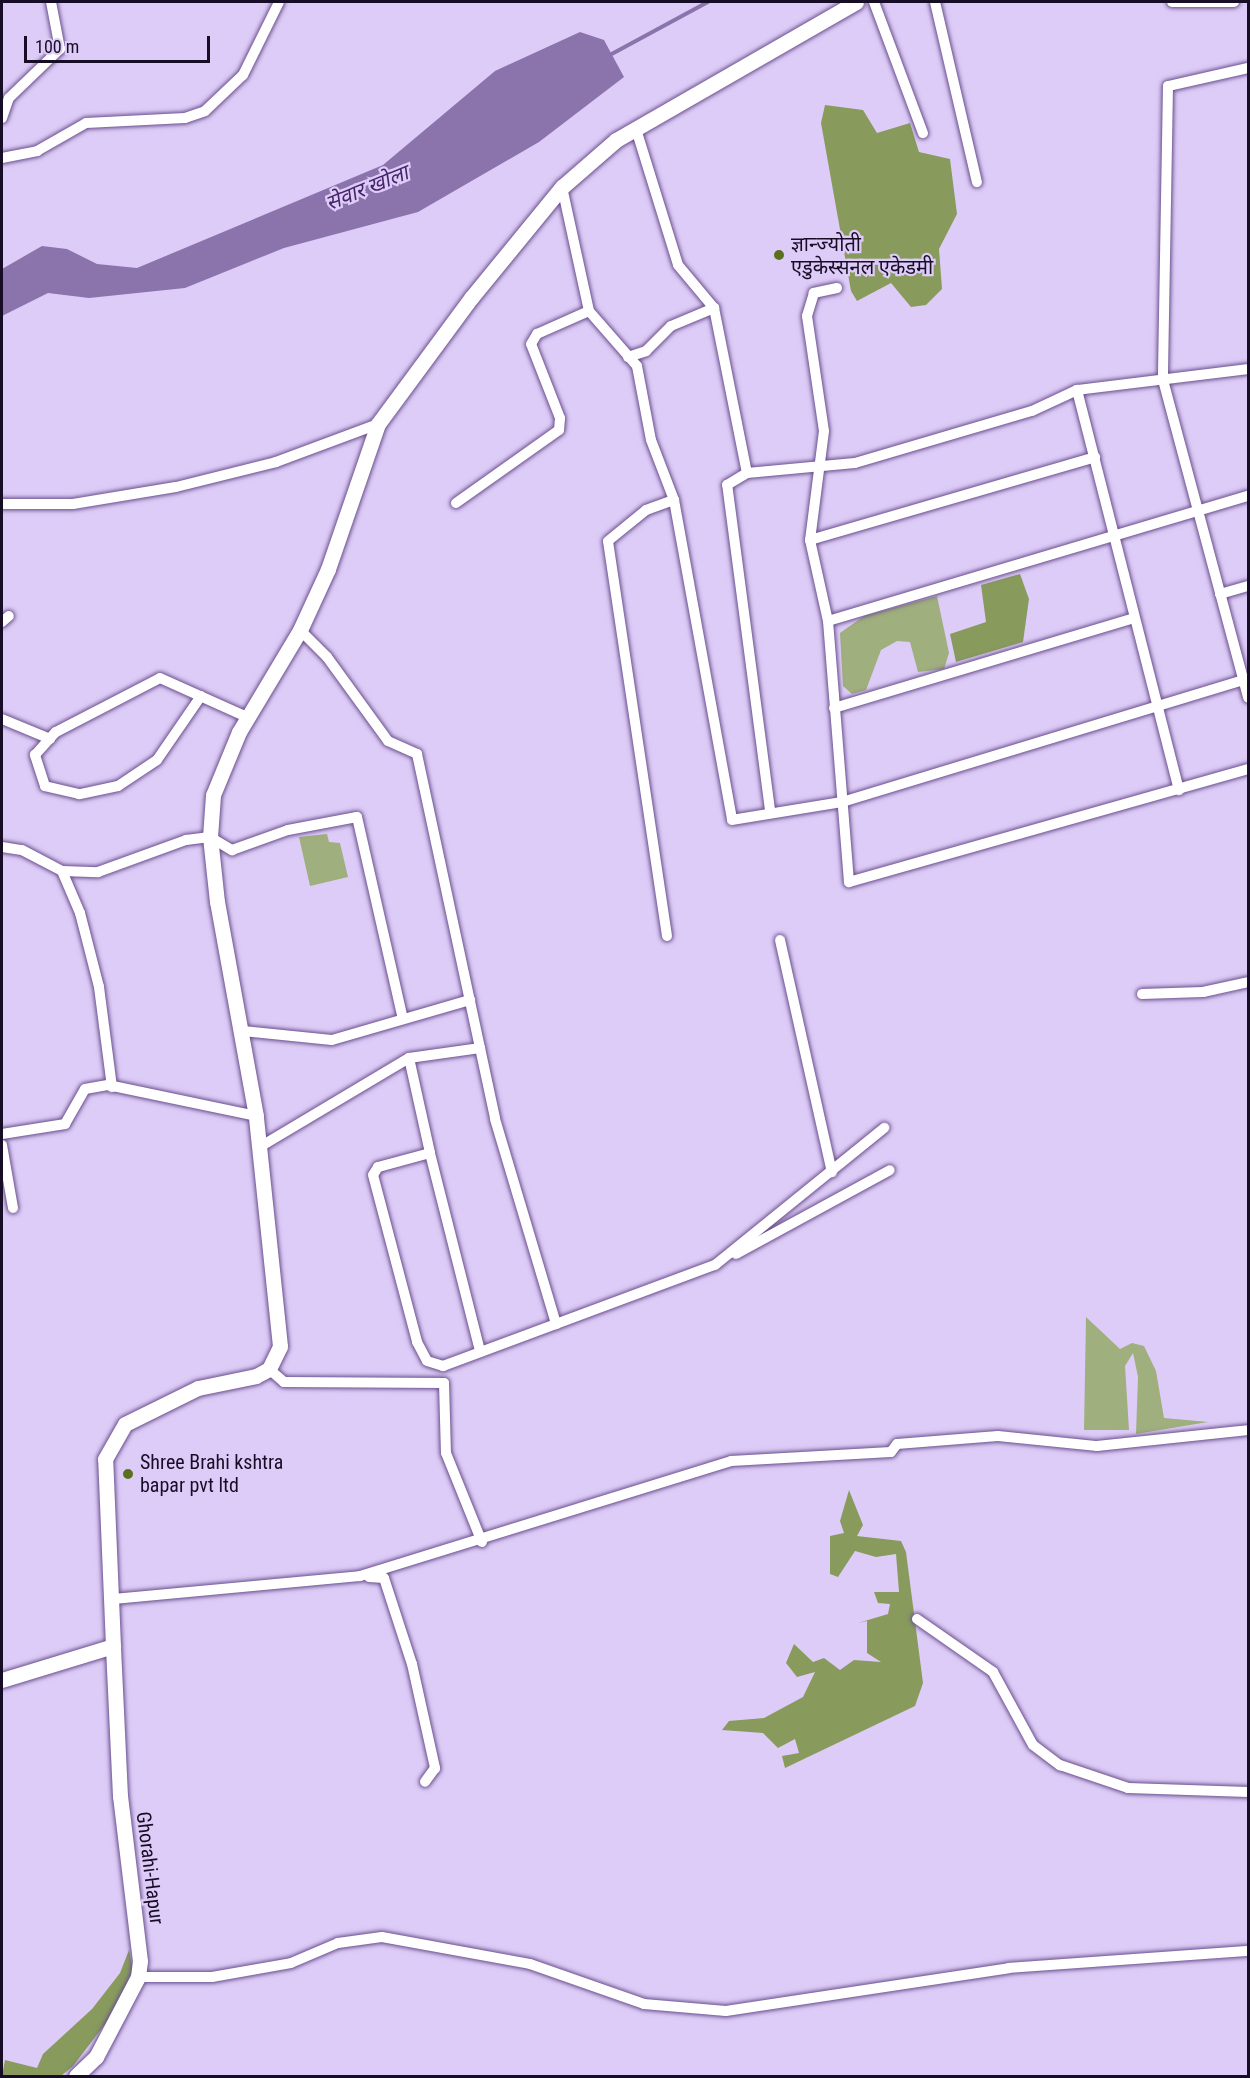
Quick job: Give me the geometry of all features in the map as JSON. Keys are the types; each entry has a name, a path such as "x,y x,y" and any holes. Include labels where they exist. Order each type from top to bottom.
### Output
{"street":[{"path":"2,118 9,99 60,49 51,2"},
{"path":"2,158 37,151 86,123 185,118 205,111 243,75 263,44 279,2"},
{"path":"482,1542 446,1453 444,1383 284,1382 269,1369 280,1346 256,1116 210,837 213,795 249,718 300,630 328,569 378,424 471,298 562,187 636,129 856,2"},
{"path":"874,2 923,133"},
{"path":"935,2 977,182"},
{"path":"1172,2 1234,2"},
{"path":"1248,68 1168,86 1163,380 1196,511 1246,680 1248,698"},
{"path":"636,129 678,265 714,308 747,473"},
{"path":"562,187 589,311 637,366 651,440 674,500 732,820 770,810 842,802 1246,680"},
{"path":"837,288 814,293 807,316 824,431 810,540 828,621 849,882 1248,769"},
{"path":"628,357 646,351 671,326 714,308"},
{"path":"456,503 559,430 560,418 531,344 537,334 589,311"},
{"path":"770,810 728,484 747,473 819,469 1032,411 1077,390 1248,369"},
{"path":"1077,390 1095,457 1131,619 1179,790"},
{"path":"2,504 73,504 176,487 276,462 378,424"},
{"path":"810,540 1095,457"},
{"path":"828,621 1248,496"},
{"path":"667,936 608,541 646,510 674,500"},
{"path":"1220,594 1248,586"},
{"path":"834,708 1131,619"},
{"path":"300,630 327,657 388,741 417,754 495,1119 556,1324"},
{"path":"201,696 157,760 118,786 79,794 45,786 35,755 50,739 160,678 201,696 249,718"},
{"path":"2,719 50,739"},
{"path":"2,847 22,850 62,871 98,872 210,837 232,850 288,830 357,817 403,1019"},
{"path":"62,871 80,913 99,987 112,1087"},
{"path":"780,940 832,1172"},
{"path":"1143,994 1203,992 1248,982"},
{"path":"243,1031 332,1040 470,1000"},
{"path":"258,1148 409,1058 480,1048"},
{"path":"409,1058 430,1154 479,1347"},
{"path":"2,1134 65,1124 85,1089 112,1087 256,1116"},
{"path":"715,1265 884,1128"},
{"path":"2,1145 13,1208"},
{"path":"430,1154 386,1163 373,1175 417,1342 427,1361 443,1366 715,1265 890,1170"},
{"name":"Ghorahi-Hapur","path":"138,1977 120,1796 105,1459 125,1424 198,1388 269,1369"},
{"path":"360,1576 482,1542 731,1461 891,1452 897,1444 998,1436 1096,1446 1248,1430"},
{"path":"113,1599 360,1576 384,1578 412,1664 435,1768 425,1782"},
{"path":"917,1619 993,1672 1033,1745 1060,1765 1128,1788 1248,1792"},
{"path":"2,1680 112,1646"},
{"path":"76,2076 96,2057 138,1977 212,1977 291,1963 338,1943 382,1937 530,1964 644,2004 726,2011 1009,1968 1248,1951"}],"green space":[{"path":"825,105 863,110 877,133 910,123 919,152 950,159 957,214 939,249 942,289 926,305 911,307 891,283 857,301 851,291 821,123"},
{"path":"1020,574 1029,599 1023,642 956,662 950,634 986,622 981,585"},
{"path":"937,596 949,653 944,669 918,672 910,642 897,641 881,650 866,690 852,694 843,686 840,633 864,616"},
{"path":"327,834 329,842 340,843 348,877 310,886 299,837"},
{"path":"1086,1317 1120,1349 1132,1343 1144,1346 1156,1371 1164,1418 1208,1422 1136,1434 1138,1377 1133,1353 1125,1366 1129,1430 1084,1430"},
{"path":"849,1490 863,1525 857,1536 901,1541 906,1552 923,1683 915,1706 785,1768 782,1756 799,1753 795,1739 778,1748 763,1733 722,1730 729,1721 764,1718 803,1697 815,1672 797,1677 786,1663 794,1644 813,1662 824,1658 840,1670 854,1660 881,1662 867,1653 867,1621 858,1623 888,1614 890,1604 878,1603 874,1592 899,1592 896,1554 876,1557 855,1551 838,1577 830,1574 830,1536 844,1533 840,1521"},
{"path":"129,1950 133,1970 112,2015 73,2066 61,2076 2,2076 5,2060 37,2068 43,2054 92,2009 120,1973"}],"water":[{"path":"580,32 604,40 624,77 539,142 418,212 284,248 185,288 89,298 48,293 2,316 2,269 42,246 67,249 97,264 137,268 383,165 495,71"}],"waterway":[{"name":"सेवार खोला","path":"608,56 708,2"}],"place":[{"name":"ज्ञान्ज्योती एडुकेस्सनल एकेडमी","path":"779,255"},
{"name":"Shree Brahi kshtra bapar pvt ltd","path":"128,1474"}]}
